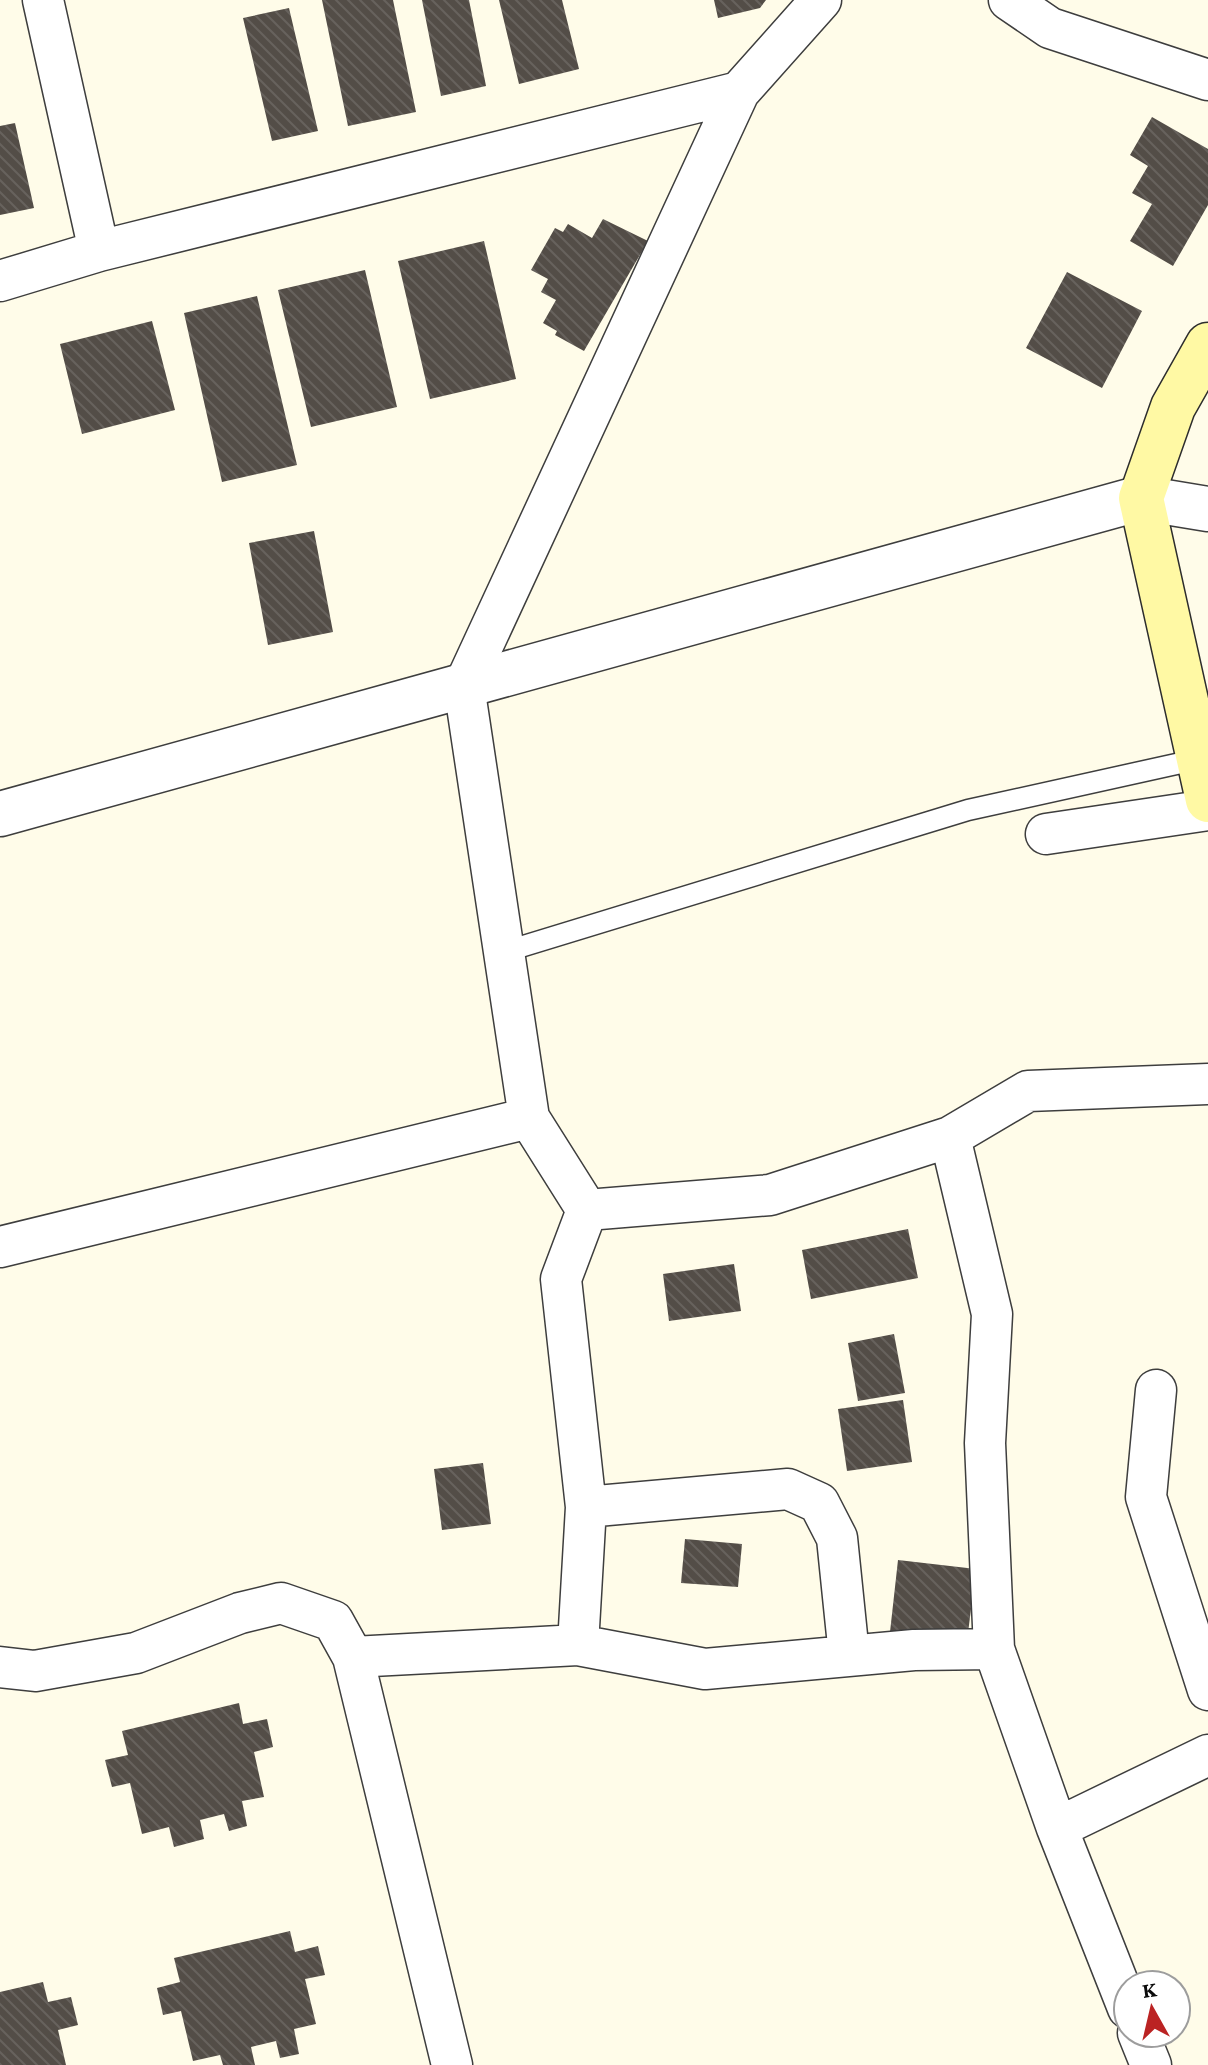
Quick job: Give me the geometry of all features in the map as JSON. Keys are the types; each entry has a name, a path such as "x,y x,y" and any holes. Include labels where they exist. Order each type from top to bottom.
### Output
{"main road":[{"path":"1208,345 1173,407 1141,498 1208,800"}],"street":[{"path":"43,0 99,251"},
{"path":"587,1210 529,1118 464,686 739,92 821,0"},
{"path":"1009,0 1050,28 1208,80"},
{"path":"0,281 99,251 739,92"},
{"path":"0,814 1141,498 1208,509"},
{"path":"1046,834 1208,810"},
{"path":"587,1210 770,1195 950,1137 1028,1091 1208,1084"},
{"path":"0,1247 529,1118"},
{"path":"950,1137 992,1314 985,1443 994,1649 1057,1828 1113,1969"},
{"path":"578,1645 586,1507 561,1279 587,1210"},
{"path":"1156,1390 1146,1497 1208,1690"},
{"path":"586,1507 788,1489 819,1503 837,1538 849,1655"},
{"path":"0,1667 35,1671 136,1653 240,1613 281,1603 333,1621 353,1657 452,2065"},
{"path":"353,1657 578,1645 705,1669 849,1655 994,1649"},
{"path":"1057,1828 1208,1755"}],"lane":[{"path":"504,952 968,810 1199,759"}],"building":[{"path":"322,0 393,0 416,112 348,126"},
{"path":"422,0 469,0 486,86 441,96"},
{"path":"499,0 562,0 579,69 519,84"},
{"path":"714,0 766,0 760,8 718,18"},
{"path":"289,8 318,131 272,141 243,18"},
{"path":"1152,117 1208,149 1208,205 1173,266 1130,241 1152,204 1132,193 1148,166 1130,155"},
{"path":"15,123 34,208 0,215 0,126"},
{"path":"603,219 648,241 584,351 555,335 557,331 543,323 556,300 541,292 548,279 531,270 555,228 563,232 568,224 592,238"},
{"path":"484,241 516,379 430,399 398,261"},
{"path":"365,270 397,407 311,427 278,290"},
{"path":"1067,272 1142,311 1102,388 1026,348"},
{"path":"257,296 297,465 222,482 184,313"},
{"path":"152,321 175,410 82,434 60,344"},
{"path":"314,531 333,632 268,645 249,543"},
{"path":"908,1229 918,1278 811,1299 802,1250"},
{"path":"734,1264 741,1311 669,1321 663,1274"},
{"path":"894,1334 905,1393 858,1401 848,1343"},
{"path":"903,1400 912,1462 847,1471 838,1409"},
{"path":"483,1463 491,1524 442,1530 434,1469"},
{"path":"685,1539 742,1544 738,1587 681,1583"},
{"path":"898,1560 976,1569 967,1641 890,1632"},
{"path":"239,1703 243,1724 267,1719 273,1747 254,1752 264,1797 242,1801 247,1826 229,1831 224,1814 200,1820 204,1839 174,1847 169,1827 142,1834 130,1783 112,1787 105,1760 128,1755 122,1731"},
{"path":"290,1931 295,1952 318,1946 325,1975 305,1979 316,2024 294,2029 299,2054 280,2058 276,2041 251,2047 255,2065 223,2065 220,2055 193,2061 181,2011 163,2015 157,1988 180,1982 174,1958"},
{"path":"43,1982 48,2002 71,1997 78,2025 58,2030 66,2065 0,2065 0,1992"}]}
